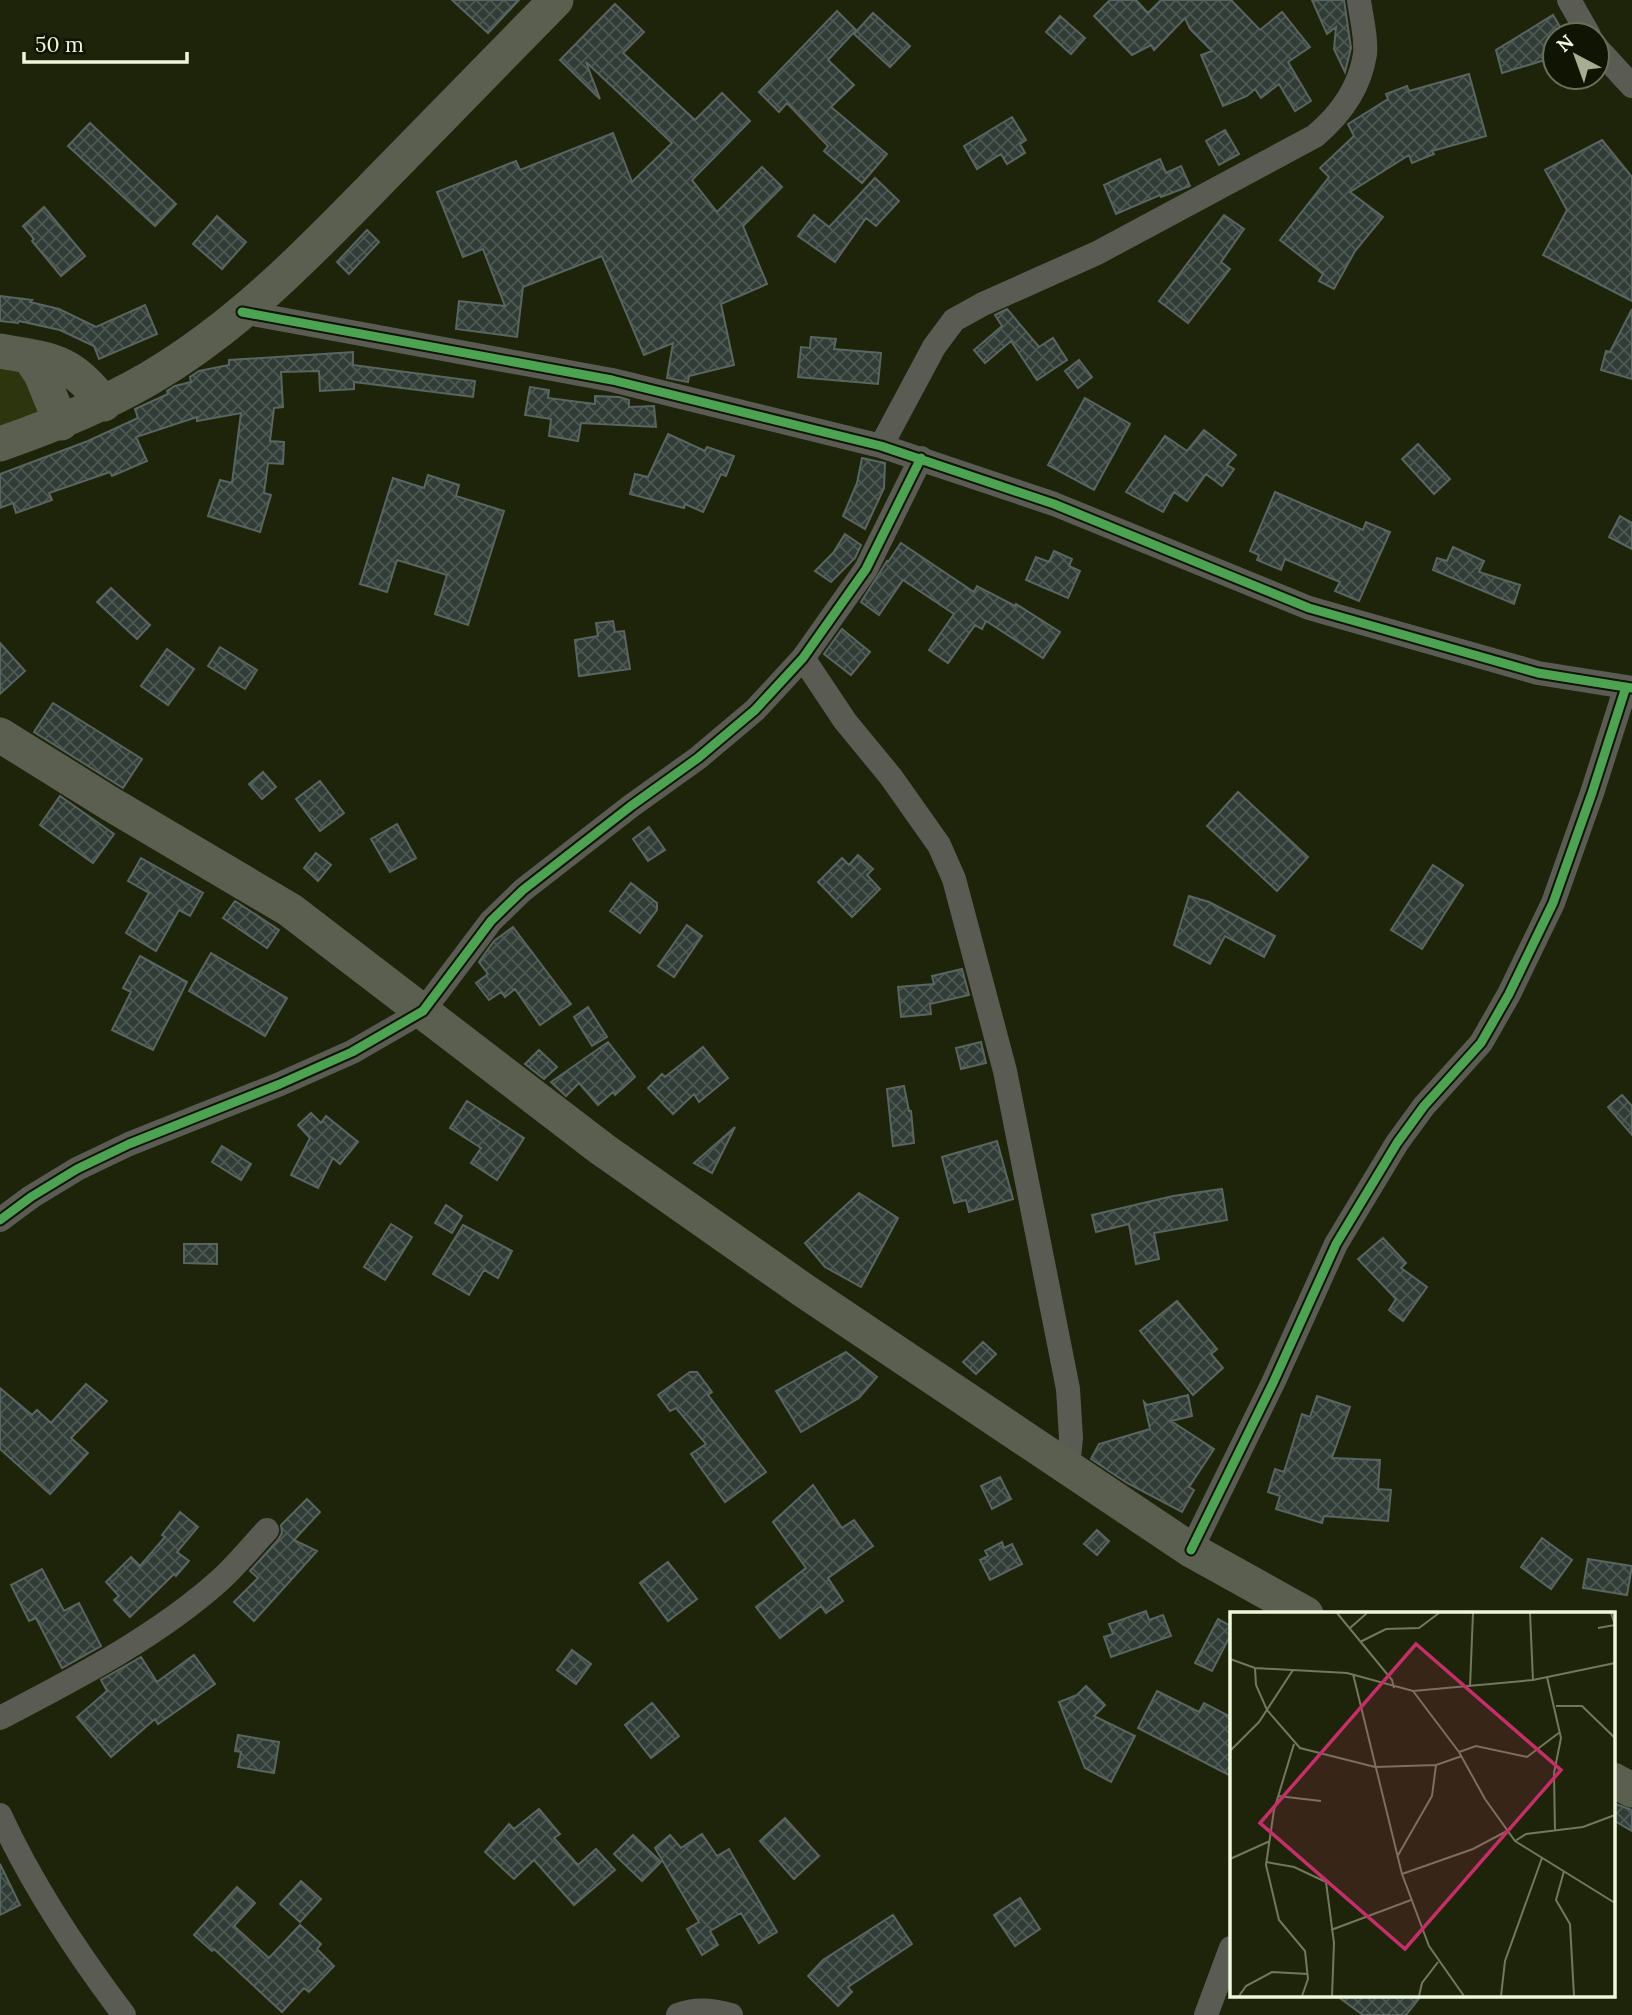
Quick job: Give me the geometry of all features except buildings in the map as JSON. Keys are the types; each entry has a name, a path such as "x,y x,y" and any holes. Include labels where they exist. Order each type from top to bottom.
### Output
{"main road":[{"path":"0,444 61,423 104,404 153,376 242,312 298,264 556,0"},
{"path":"14,354 51,360 70,368 92,387 104,404"},
{"path":"14,354 41,374 61,423"},
{"path":"0,734 109,803 289,910 602,1149 803,1290 1191,1550 1302,1612"},
{"path":"1614,1781 1632,1790"}],"street":[{"path":"881,446 934,348 954,320 983,304 1097,253 1190,205 1315,136 1331,122 1343,107 1355,84 1365,53 1359,0"},
{"path":"1569,0 1581,21"},
{"path":"1611,63 1632,86"},
{"path":"242,312 612,380 881,446 1054,503 1309,608 1538,673 1629,688 1553,902 1508,994 1482,1043 1424,1106 1397,1143 1336,1244 1273,1383 1191,1550"},
{"path":"0,1220 30,1197 88,1164 352,1052 423,1011 491,922 523,890 698,758 754,710 803,658 866,569 920,458"},
{"path":"803,658 845,721 891,777 939,845 954,879 1004,1071 1068,1389 1071,1438 1069,1466"},
{"path":"0,1718 121,1651 186,1608 220,1580 267,1530"},
{"path":"0,1815 17,1851 97,1980 124,2015"},
{"path":"1206,2015 1230,1951"},
{"path":"678,2015 690,2011 715,2010 731,2015"}],"shaded area":[{"path":"0,361 18,366 43,415 0,430"}],"cycle path":[{"path":"242,312 612,380 881,446 1054,504 1309,608 1538,673 1632,688"},
{"path":"0,1220 77,1169 129,1144 280,1084 352,1052 423,1011 491,921 523,890 698,758 755,710 803,658 866,569 921,458"},
{"path":"1191,1550 1273,1383 1336,1244 1397,1143 1424,1106 1481,1043 1509,994 1553,903 1626,687"}]}
